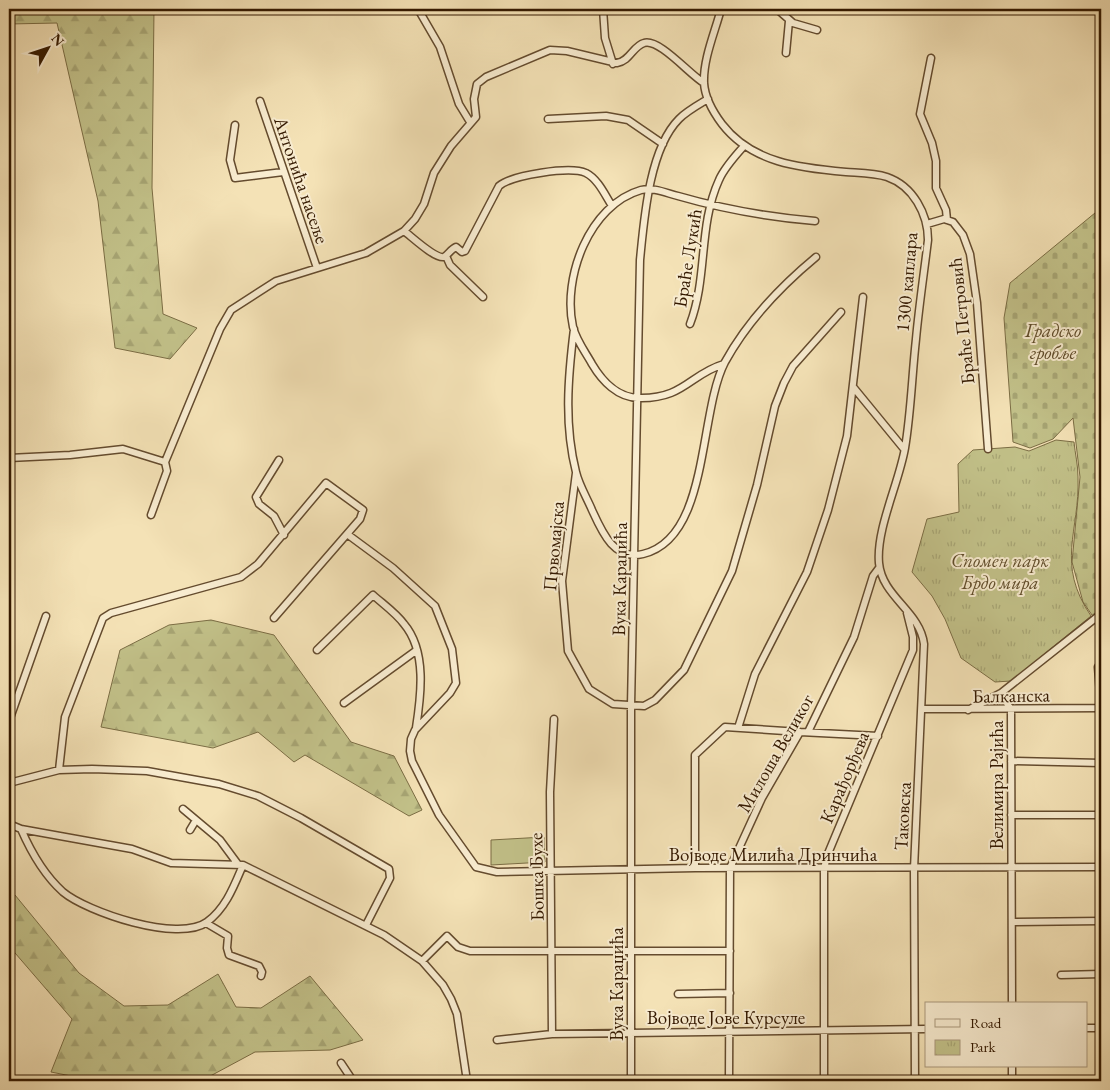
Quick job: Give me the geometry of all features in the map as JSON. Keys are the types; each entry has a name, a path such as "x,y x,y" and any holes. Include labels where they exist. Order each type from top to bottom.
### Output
{"street":[{"path":"418,9 440,47 459,104 470,122"},
{"path":"603,9 605,38 613,64"},
{"path":"151,515 167,472 165,462 220,329 231,310 276,282 366,253 404,231 415,219 424,204 434,173 442,159 470,122 476,117 474,99 476,84 542,52 567,51 613,64 622,62 643,43 653,43 704,83 707,62 721,9"},
{"path":"777,9 787,16 789,20 817,30"},
{"path":"786,53 789,20"},
{"path":"927,224 947,220 946,210 936,188 936,161 932,143 920,114 930,58"},
{"name":"1300 каплара","path":"704,83 708,99 726,129 744,146 791,166 880,175 892,179 912,195 927,224 927,247 904,449 880,542 879,568"},
{"name":"Вука Караџића","path":"632,1081 630,1032 631,706 638,287 642,239 650,188 663,144 678,120 708,99"},
{"name":"Антонића насеље","path":"260,101 317,268"},
{"path":"548,119 606,116 628,120 663,144"},
{"path":"235,125 230,160 235,178 283,172"},
{"name":"Браће Лукић","path":"690,324 698,304 704,230 710,206 720,178 744,146"},
{"path":"404,231 435,255 446,256 456,247 462,252 465,251 499,186 506,180 537,174 580,171 596,180 612,206"},
{"path":"815,221 767,217 710,206 650,188 622,198 612,206 591,231 574,269 571,315 574,330 568,414 576,473 604,536 624,554 634,557 664,546 678,531 692,500 712,404 724,364 744,333 765,307 816,257"},
{"name":"Браће Петровић","path":"947,220 955,224 963,235 973,266 988,449"},
{"path":"446,256 450,265 483,297"},
{"path":"738,728 755,674 807,572 828,510 847,436 863,297"},
{"path":"631,706 644,706 655,700 684,670 732,571 757,484 775,406 784,383 798,360 841,312"},
{"path":"574,330 604,381 619,393 636,398 661,397 679,391 716,366 724,364"},
{"path":"854,388 904,449"},
{"path":"9,470 9,458 70,455 123,449 165,462"},
{"path":"279,460 256,497 259,504 269,510 274,516 284,535"},
{"name":"Првомајска","path":"576,473 562,581 568,651 589,689 613,704 631,706"},
{"path":"59,770 65,718 103,618 111,613 241,577 258,564 284,535 326,482 364,510 360,519 274,618"},
{"path":"347,534 394,568 436,606 452,649 456,674 454,688 415,730"},
{"name":"Таковска","path":"879,568 885,584 918,625 924,639 914,869 915,1081"},
{"name":"Милоша Великог","path":"729,1081 730,868 762,798 800,732 808,732 854,637 874,576 879,568"},
{"path":"317,650 373,596 405,624 417,650 420,704 415,730"},
{"name":"Карађорђева","path":"824,1081 822,1031 824,869 827,856 914,647 906,610"},
{"path":"9,721 46,616"},
{"name":"Велимира Рајића","path":"1012,1002 1011,710 1001,693 1097,617"},
{"path":"344,703 417,650"},
{"path":"1101,662 1098,667 1101,708"},
{"path":"967,711 1001,693"},
{"name":"Балканска","path":"922,710 967,711 1101,708"},
{"name":"Бошка Бухе","path":"552,1034 550,774 554,720"},
{"path":"696,868 695,755 725,727 800,732"},
{"name":"Војводе Милића Дринчића","path":"415,730 411,739 412,762 450,832 476,867 497,872 552,870 631,871 696,868 1101,868"},
{"path":"808,732 878,736"},
{"path":"1011,760 1101,763"},
{"path":"9,783 59,770 147,771 219,784 258,796 390,869 390,878 366,925"},
{"path":"183,808 225,845 240,864"},
{"path":"1012,815 1101,815"},
{"path":"190,830 196,820"},
{"path":"9,824 21,829 132,849 171,863 240,864 366,925 422,961 443,986 457,1014 467,1081"},
{"path":"21,829 39,865 72,899 117,918 166,928 195,927 206,923 225,904 240,864"},
{"path":"1012,922 1101,921"},
{"path":"206,923 228,936 227,948 229,955 259,966 262,972 261,976"},
{"path":"422,961 447,936 458,946 470,951 730,950"},
{"path":"1061,975 1101,974"},
{"path":"678,994 730,993"},
{"path":"1088,1028 1101,1028"},
{"name":"Војводе Јове Курсуле","path":"497,1040 552,1034 925,1029"},
{"path":"341,1063 352,1081"},
{"path":"1012,1068 1012,1081"},
{"path":"1071,1081 1101,1080"}],"green space":[{"path":"9,9 154,9 152,188 163,314 197,328 170,359 115,348 98,201 57,23 9,24"},
{"name":"Градско гробље","path":"1101,208 1101,615 1097,617 1092,615 1083,602 1072,562 1080,477 1073,418 1053,439 1030,448 1013,442 1004,318 1010,283"},
{"name":"Спомен парк Брдо мира","path":"1056,440 1074,442 1078,473 1078,497 1072,563 1074,580 1080,597 1091,616 1011,681 995,682 961,658 945,619 932,596 912,572 927,519 959,512 958,464 973,450 1015,447 1029,451"},
{"path":"211,620 274,635 351,742 394,756 422,810 409,816 305,755 294,762 258,732 213,748 101,727 120,650 169,625"},
{"path":"544,837 545,862 491,865 491,840"},
{"path":"9,894 15,895 79,973 124,1006 168,1005 218,974 236,1007 261,1008 310,976 363,1040 330,1050 255,1052 201,1081 96,1081 51,1072 72,1019 9,946"}]}
